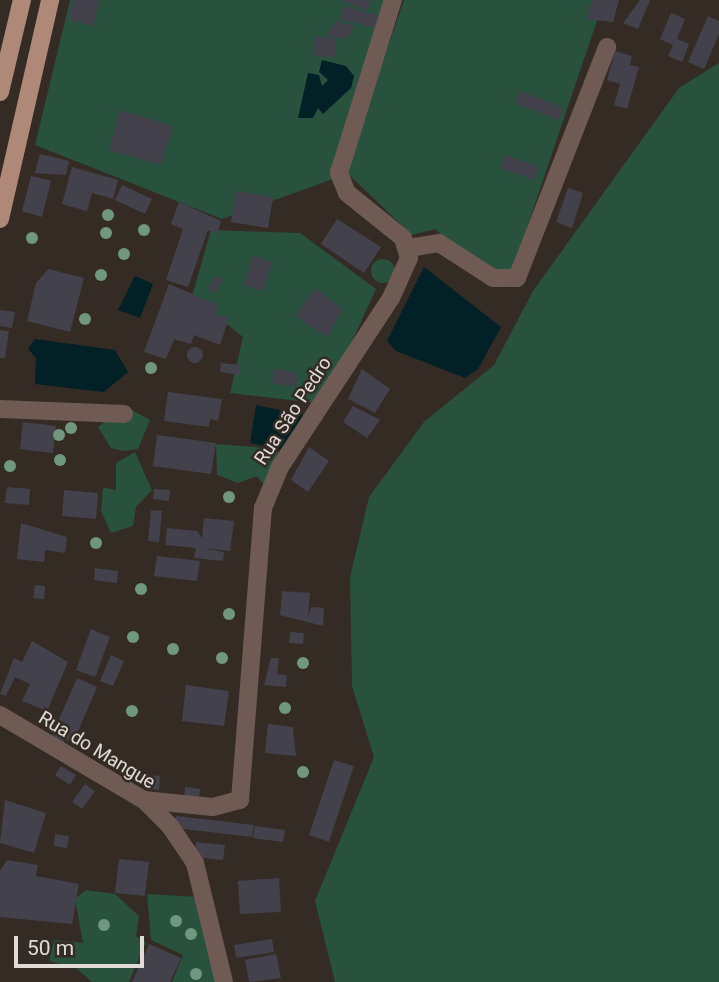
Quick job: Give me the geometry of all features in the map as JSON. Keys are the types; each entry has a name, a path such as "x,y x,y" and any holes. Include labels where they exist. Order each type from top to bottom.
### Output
{"main road":[{"path":"0,92 22,0"},
{"path":"0,219 50,0"}],"street":[{"path":"393,0 339,173 347,194 408,248 439,243 494,278 517,278 607,47"},
{"name":"Rua São Pedro","path":"144,800 213,807 240,800 263,508 280,467 400,283 408,248"},
{"path":"0,409 124,414"},
{"name":"Rua do Mangue","path":"0,715 144,800 195,863 224,982"}],"green space":[{"path":"70,0 390,0 333,179 222,219 35,145"},
{"path":"404,0 604,0 512,272 490,279 435,229 412,235 345,171"},
{"path":"719,63 719,982 335,982 315,901 374,757 352,686 350,577 369,497 424,422 494,365 533,291 679,88"},
{"path":"211,230 300,233 376,289 323,404 230,393 243,337 192,296"},
{"path":"383,259 394,266 395,271 388,282 383,283 372,276 371,271 378,260"},
{"path":"125,406 150,420 138,449 123,451 111,448 98,427"},
{"path":"216,444 257,447 285,454 264,485 257,476 238,483 217,475"},
{"path":"135,452 152,490 136,507 133,526 111,533 101,511 103,487 116,490 116,463"},
{"path":"86,890 115,894 139,916 136,936 146,942 129,982 92,982 76,968 49,961 54,940 83,943 75,899"},
{"path":"147,894 200,897 218,982 172,982 183,955 151,940"}],"water":[{"path":"322,60 346,66 354,76 351,88 323,114 318,108 313,118 298,118 308,73 319,75 322,86 328,80 319,72"},
{"path":"424,267 501,327 478,369 465,378 396,351 387,341"},
{"path":"135,276 153,284 140,318 118,310"},
{"path":"35,339 115,350 128,372 104,392 35,384 36,358 28,349"},
{"path":"256,405 309,416 288,451 250,443"}],"building":[{"path":"73,0 100,0 93,26 68,20"},
{"path":"340,0 371,0 368,11"},
{"path":"592,0 619,0 613,22 586,19"},
{"path":"640,0 650,0 638,29 623,23"},
{"path":"344,6 378,15 375,28 340,19"},
{"path":"671,13 685,19 677,39 689,44 682,62 668,56 673,45 660,39"},
{"path":"708,16 719,21 719,34 704,69 688,62"},
{"path":"335,21 353,25 351,34 345,39 326,36"},
{"path":"315,36 337,39 334,58 313,55"},
{"path":"615,51 632,56 630,65 639,67 627,109 614,105 620,84 607,80"},
{"path":"520,91 564,108 559,120 515,103"},
{"path":"120,110 173,126 161,165 109,150"},
{"path":"40,154 69,161 66,175 35,173"},
{"path":"505,155 539,167 534,180 501,168"},
{"path":"72,167 118,180 113,199 92,193 87,211 62,204"},
{"path":"31,176 51,181 42,217 22,211"},
{"path":"122,185 152,199 145,214 115,200"},
{"path":"568,188 583,193 572,228 556,222"},
{"path":"236,191 273,197 268,228 231,222"},
{"path":"179,202 221,221 217,234 208,230 188,287 166,280 183,229 171,224"},
{"path":"337,219 381,247 364,273 321,244"},
{"path":"253,256 272,262 263,291 244,285"},
{"path":"48,269 84,278 70,332 27,321 36,283"},
{"path":"216,276 223,280 215,293 208,289"},
{"path":"169,284 218,305 215,314 229,318 220,345 194,335 191,344 174,339 166,359 144,352"},
{"path":"315,288 343,309 327,337 295,316"},
{"path":"0,310 15,312 12,328 0,326"},
{"path":"0,330 9,331 5,358 0,358"},
{"path":"195,347 201,349 201,361 195,363 189,361 187,355 189,349"},
{"path":"221,363 240,365 239,375 220,372"},
{"path":"274,369 298,373 296,387 272,383"},
{"path":"362,369 390,389 375,413 348,399"},
{"path":"168,392 222,399 218,421 210,419 209,427 164,421"},
{"path":"353,406 380,420 367,438 343,422"},
{"path":"23,422 56,426 53,453 20,449"},
{"path":"157,435 216,443 211,474 153,466"},
{"path":"309,447 329,461 308,492 291,480"},
{"path":"7,487 30,489 29,505 5,503"},
{"path":"154,489 170,490 169,501 153,499"},
{"path":"64,490 98,493 96,519 62,516"},
{"path":"151,510 162,511 159,542 148,541"},
{"path":"204,518 234,521 230,551 203,548 224,552 223,561 194,558 196,548 165,545 167,528 197,531 202,538"},
{"path":"21,523 67,537 65,553 45,550 44,562 17,559"},
{"path":"157,556 200,561 197,581 154,576"},
{"path":"95,568 118,571 117,583 94,580"},
{"path":"35,585 45,586 44,599 33,598"},
{"path":"282,591 310,593 308,618 311,607 324,608 323,626 280,615"},
{"path":"91,629 110,637 95,677 76,670"},
{"path":"290,632 304,633 303,644 289,643"},
{"path":"32,641 68,662 47,711 22,701 30,684 15,677 6,696 0,694 14,658 22,662"},
{"path":"111,655 124,661 113,686 100,681"},
{"path":"271,658 279,658 277,674 287,675 286,687 264,685"},
{"path":"77,678 97,687 73,743 65,739 62,747 49,742"},
{"path":"186,685 229,691 224,726 182,721"},
{"path":"268,724 293,727 296,756 265,753"},
{"path":"334,760 354,766 329,842 309,835"},
{"path":"61,766 76,775 70,785 55,775"},
{"path":"148,775 160,776 159,790 147,789"},
{"path":"85,784 95,791 82,809 72,802"},
{"path":"185,787 200,789 199,800 184,799"},
{"path":"5,800 46,813 34,853 0,843"},
{"path":"176,816 254,825 252,837 175,828"},
{"path":"255,826 285,830 283,842 253,838"},
{"path":"55,834 69,836 67,848 54,846"},
{"path":"196,842 225,845 223,860 194,857"},
{"path":"119,859 149,862 145,896 115,893"},
{"path":"7,860 38,865 36,876 79,884 72,924 0,917 0,871"},
{"path":"279,878 281,912 240,914 238,881"},
{"path":"272,939 274,952 236,958 234,945"},
{"path":"149,944 181,958 170,982 132,982"},
{"path":"276,954 281,978 249,982 245,960"}]}
